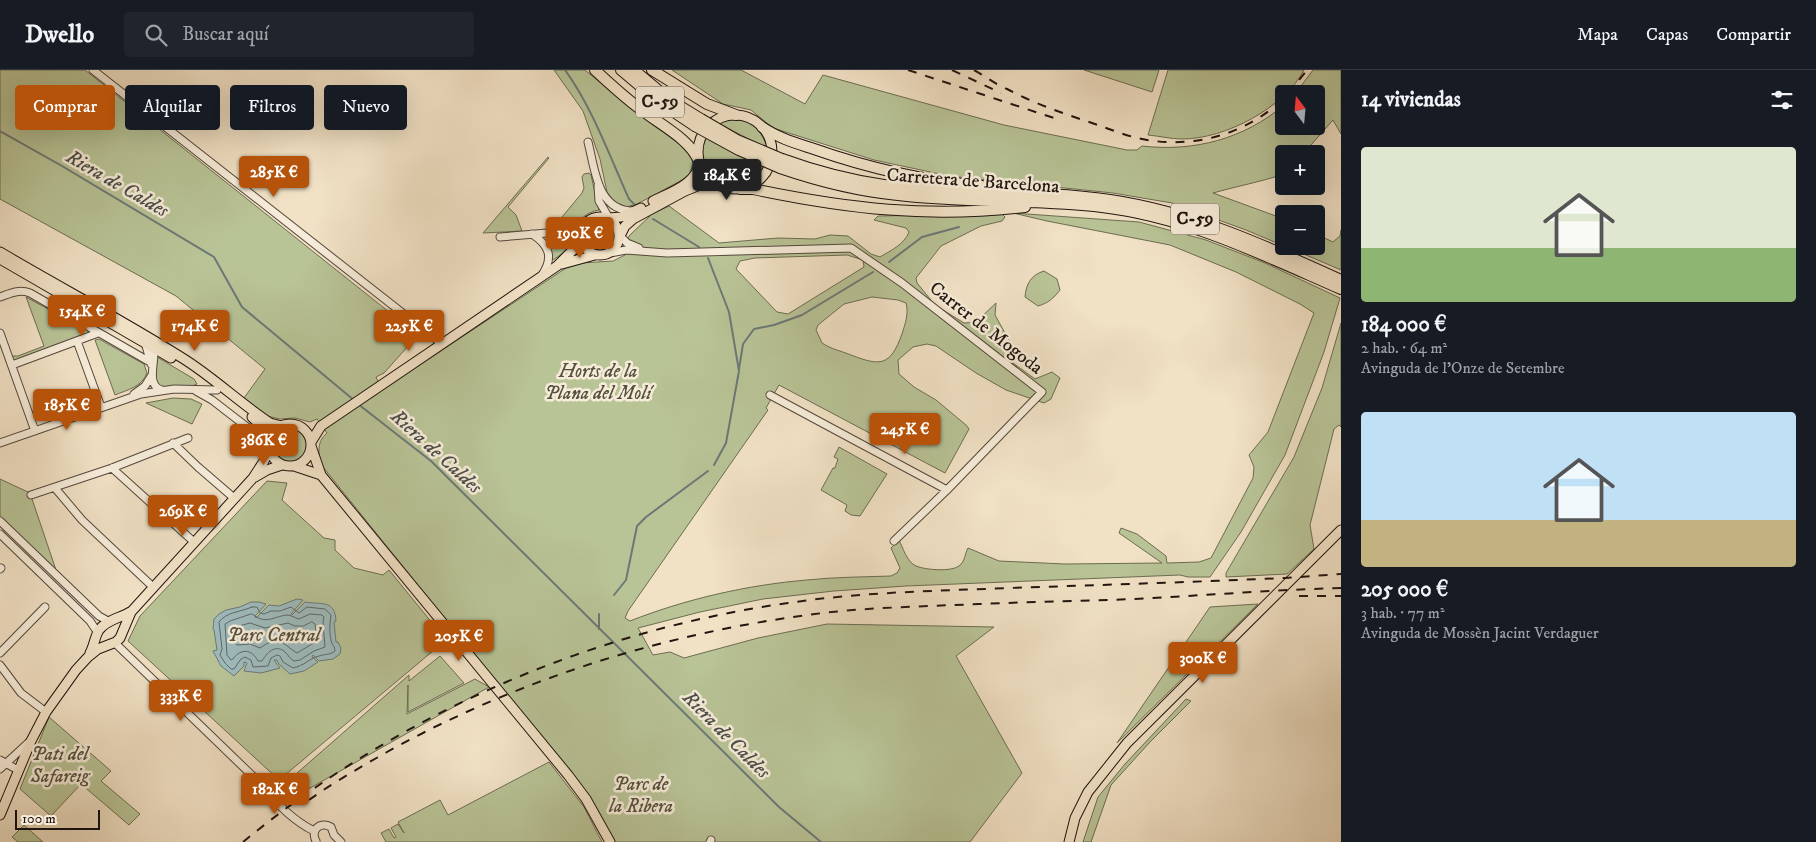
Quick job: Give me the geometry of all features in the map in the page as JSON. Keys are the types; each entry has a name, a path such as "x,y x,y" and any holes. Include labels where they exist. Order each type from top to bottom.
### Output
{"highway":[{"path":"594,70 639,109 690,146 699,162"},
{"name":"Carretera de Barcelona","path":"621,70 659,102 698,123 739,150 781,163 842,178 883,185 929,189 1050,194 1150,207 1190,217 1248,239 1341,282"},
{"name":"Carretera de Barcelona","path":"634,70 698,123"},
{"path":"652,70 707,104 736,115"},
{"path":"762,127 786,139 838,157 878,168 942,180 1050,194"},
{"name":"Carretera de Barcelona","path":"781,163 836,185 891,194 1056,203 1114,209 1152,216 1189,226 1341,282"},
{"path":"740,189 753,189 831,204 900,211 965,212 1056,203"}],"main road":[{"path":"294,466 308,457 311,444 321,426 557,266 573,251 580,239 582,230 590,219 596,217 621,217 636,211 691,180 698,170 698,147 705,129 715,120 736,115 749,118 762,127 771,144 771,161 766,173 759,180 750,186 740,189 700,185 685,191 633,219 625,226 617,246 610,253 581,258 557,266"},
{"path":"699,162 707,177 717,186"},
{"path":"608,218 618,226 620,236"},
{"path":"580,239 586,249 595,255"},
{"path":"0,252 187,361 270,423 282,426 294,424 301,427 306,432 321,475 568,775 586,799 610,842"},
{"path":"0,259 145,342 215,388 259,422 266,433 275,460 282,465"},
{"path":"99,640 108,647 120,638 131,612 253,478 264,461 273,433 282,426"},
{"path":"301,427 321,426"},
{"path":"253,478 267,470 282,465 294,466 321,475"},
{"path":"1069,842 1075,818 1088,792 1122,749 1341,530"},
{"path":"0,815 18,770 46,712 68,680 88,658 113,620 131,612"},
{"path":"113,620 122,623 124,627"}],"street":[{"path":"93,70 442,344"},
{"path":"588,142 597,179 599,201 608,218"},
{"path":"597,179 604,196 611,205 625,211 636,211"},
{"path":"500,237 564,233 580,239"},
{"path":"532,234 544,244 548,252 548,264 540,278"},
{"name":"Carrer de Mogoda","path":"620,236 627,243 646,251"},
{"name":"Carrer de Mogoda","path":"610,253 626,250 667,253 851,248 902,283 1042,392 947,490"},
{"path":"0,297 23,290 150,362"},
{"path":"0,333 35,431"},
{"path":"12,365 98,333"},
{"path":"77,341 101,407"},
{"path":"145,342 153,372"},
{"path":"163,390 158,390 154,386 153,372 156,350 161,349 179,359 187,361"},
{"path":"199,370 215,388"},
{"path":"0,443 127,397 140,390 153,372"},
{"path":"127,397 163,390 215,388"},
{"path":"186,389 203,394 269,446"},
{"path":"770,395 947,490 894,541"},
{"path":"31,495 112,468 188,438"},
{"path":"173,443 214,482 234,498"},
{"path":"112,468 194,542"},
{"path":"55,488 82,520 153,587"},
{"path":"0,521 99,616 113,620"},
{"path":"0,534 90,621 99,640"},
{"path":"0,653 45,607"},
{"path":"114,643 263,786 271,797 306,828 314,831"},
{"path":"0,665 21,693 46,712"},
{"path":"2,764 31,741"},
{"path":"2,764 18,770"},
{"path":"316,842 313,835 314,831 319,826 327,825 331,828 333,839 341,842"},
{"path":"306,828 309,835 316,842"}],"green space":[{"path":"0,70 85,70 104,85 15,85 15,130 115,130 115,94 125,102 125,130 160,130 418,335 384,373 376,377 382,390 566,268 581,263 613,261 625,255 629,236 652,214 669,206 719,243 778,238 815,239 830,235 848,236 871,254 880,257 901,244 909,232 906,228 874,220 878,216 1002,214 1005,217 1002,221 981,226 941,246 916,278 917,283 935,305 964,323 977,319 996,303 995,315 1016,353 1013,363 1035,379 1052,372 1060,378 1051,399 1044,403 1006,390 976,373 936,346 927,344 913,347 898,360 899,374 914,387 936,400 969,429 945,473 779,385 766,408 768,410 628,611 625,618 630,621 673,606 717,594 762,585 818,579 891,576 897,573 900,568 891,548 899,540 913,564 938,570 959,566 964,560 968,548 999,561 1065,564 1162,563 1119,533 1121,528 1137,534 1166,556 1167,563 1199,562 1211,558 1253,478 1254,467 1249,455 1268,432 1314,313 1236,272 1170,245 1013,213 1139,222 1206,240 1265,263 1340,298 1324,352 1285,455 1241,532 1210,577 1180,575 906,586 834,591 763,599 700,612 638,628 653,655 670,652 684,658 758,638 827,624 994,627 956,656 1022,773 970,842 614,842 577,779 496,682 323,467 319,449 321,440 327,433 317,419 310,422 295,418 280,419 267,416 244,398 265,369 176,296 0,199","holes":["847,255 863,260 864,267 788,314 777,312 736,269 740,261 755,258","872,297 898,300 906,303 907,315 898,345 893,353 883,361 877,362 861,359 822,343 816,330 818,325 844,304"]},
{"path":"554,70 585,70 641,116 683,146 692,157 693,163 690,173 686,178 637,204 626,207 615,202 607,192 600,159 583,111"},
{"path":"672,70 741,70 805,104 823,75 1004,125 1127,150 1137,150 1142,146 1180,147 1199,145 1252,127 1275,112 1275,135 1320,135 1311,145 1275,145 1275,177 1213,193 1275,216 1275,242 1172,203 1113,193 949,176 874,160 773,128 751,110 723,104"},
{"path":"1084,70 1159,70 1152,92"},
{"path":"1168,70 1304,70 1294,85 1275,85 1275,103 1252,119 1234,127 1199,138 1174,139 1148,135"},
{"path":"1313,70 1341,70 1341,134 1333,120 1325,129 1325,85 1302,85"},
{"path":"732,119 745,121 755,127 762,136 767,148 717,123"},
{"path":"704,137 764,167 753,178 741,184 729,185 718,182 709,175 703,165 701,152"},
{"path":"548,157 508,207 516,215 522,231 483,233"},
{"path":"589,173 599,210 583,217 574,232 562,228 552,229 582,193 584,188 582,177 584,174"},
{"path":"600,217 614,222 619,236 614,250 600,255 586,250 581,236 586,222"},
{"path":"1341,230 1341,270 1306,255 1325,255 1325,238 1333,242 1340,236"},
{"path":"552,238 569,239 572,245 553,260 549,242"},
{"path":"1044,271 1057,279 1060,290 1045,304 1038,306 1025,297 1028,284 1039,273"},
{"path":"26,297 90,332 13,362 10,356 18,356 44,346"},
{"path":"1341,323 1341,427 1339,425 1334,429 1310,525 1314,549 1287,574 1226,577 1226,573 1294,457 1322,388"},
{"path":"99,339 144,364 147,373 142,382 115,395 95,340"},
{"path":"157,357 194,379 197,384 192,386 157,387 155,375"},
{"path":"173,398 191,399 202,404 192,424 146,403"},
{"path":"290,424 305,430 311,445 305,460 290,466 275,460 269,445 275,430"},
{"path":"839,447 887,474 860,516 851,515 845,511 847,505 821,490 833,468 835,468 838,459 834,457"},
{"path":"0,479 30,493 56,570 0,519"},
{"name":"Parc Central","path":"267,481 287,483 282,500 324,538 335,540 335,550 354,568 383,575 389,570 446,640 279,780 128,641 140,616"},
{"path":"1258,604 1117,743 1210,607"},
{"path":"440,656 464,683 408,712 408,685 407,714 475,679 489,687 296,796 288,781 409,675 409,681"},
{"path":"1186,699 1191,701 1111,785 1091,842 1083,842 1098,797 1125,764"},
{"name":"Pati del Safareig","path":"49,717 111,771 101,781 140,814 129,825 81,784 51,816 20,789"},
{"path":"549,762 584,807 602,842 386,842 381,833 389,829 394,838 396,837 391,828 398,824 404,833 398,822 440,800 448,815"},
{"path":"24,825 43,842 18,842 12,837"}],"water":[{"path":"297,599 303,600 292,615 305,602 326,604 333,609 336,621 334,622 336,642 338,642 341,648 340,654 333,659 319,661 313,655 312,657 318,662 304,671 290,674 277,660 274,660 280,668 261,673 244,671 247,663 244,662 244,666 234,676 221,666 213,651 217,650 213,629 214,619 219,614 251,602 266,604 255,616 256,618 269,605 279,606"}],"waterway":[{"path":"565,70 584,100 608,149 629,199 635,205"},
{"name":"Riera de Caldes","path":"0,131 214,257 242,307 355,401"},
{"path":"653,219 699,247"},
{"path":"889,262 922,237 959,227"},
{"path":"708,258 729,312 739,371 726,443 714,465"},
{"path":"739,369 743,344 754,329 774,325 802,315 873,272"},
{"name":"Riera de Caldes","path":"358,404 431,461 779,807 821,842"},
{"path":"614,595 626,580 637,526 646,517 708,471"},
{"path":"599,614 599,629"}],"railway":[{"path":"908,70 1060,120"},
{"path":"952,70 1001,93"},
{"path":"974,70 1003,87 1050,108 1127,135 1147,140 1184,142 1220,136 1254,121 1275,106"},
{"path":"1295,85 1307,70"},
{"path":"243,842 303,796 366,755 432,718 499,685 569,657 641,634 714,616 815,599 870,594 1285,578 1341,574"},
{"path":"309,800 387,752 488,702 594,663 703,633 759,622 867,609 1110,600 1341,588"},
{"path":"1299,596 1341,596"}],"park label":[{"name":"Horts de la Plana del Molí","path":"598,382"},
{"name":"Parc de la Ribera","path":"641,795"}]}
